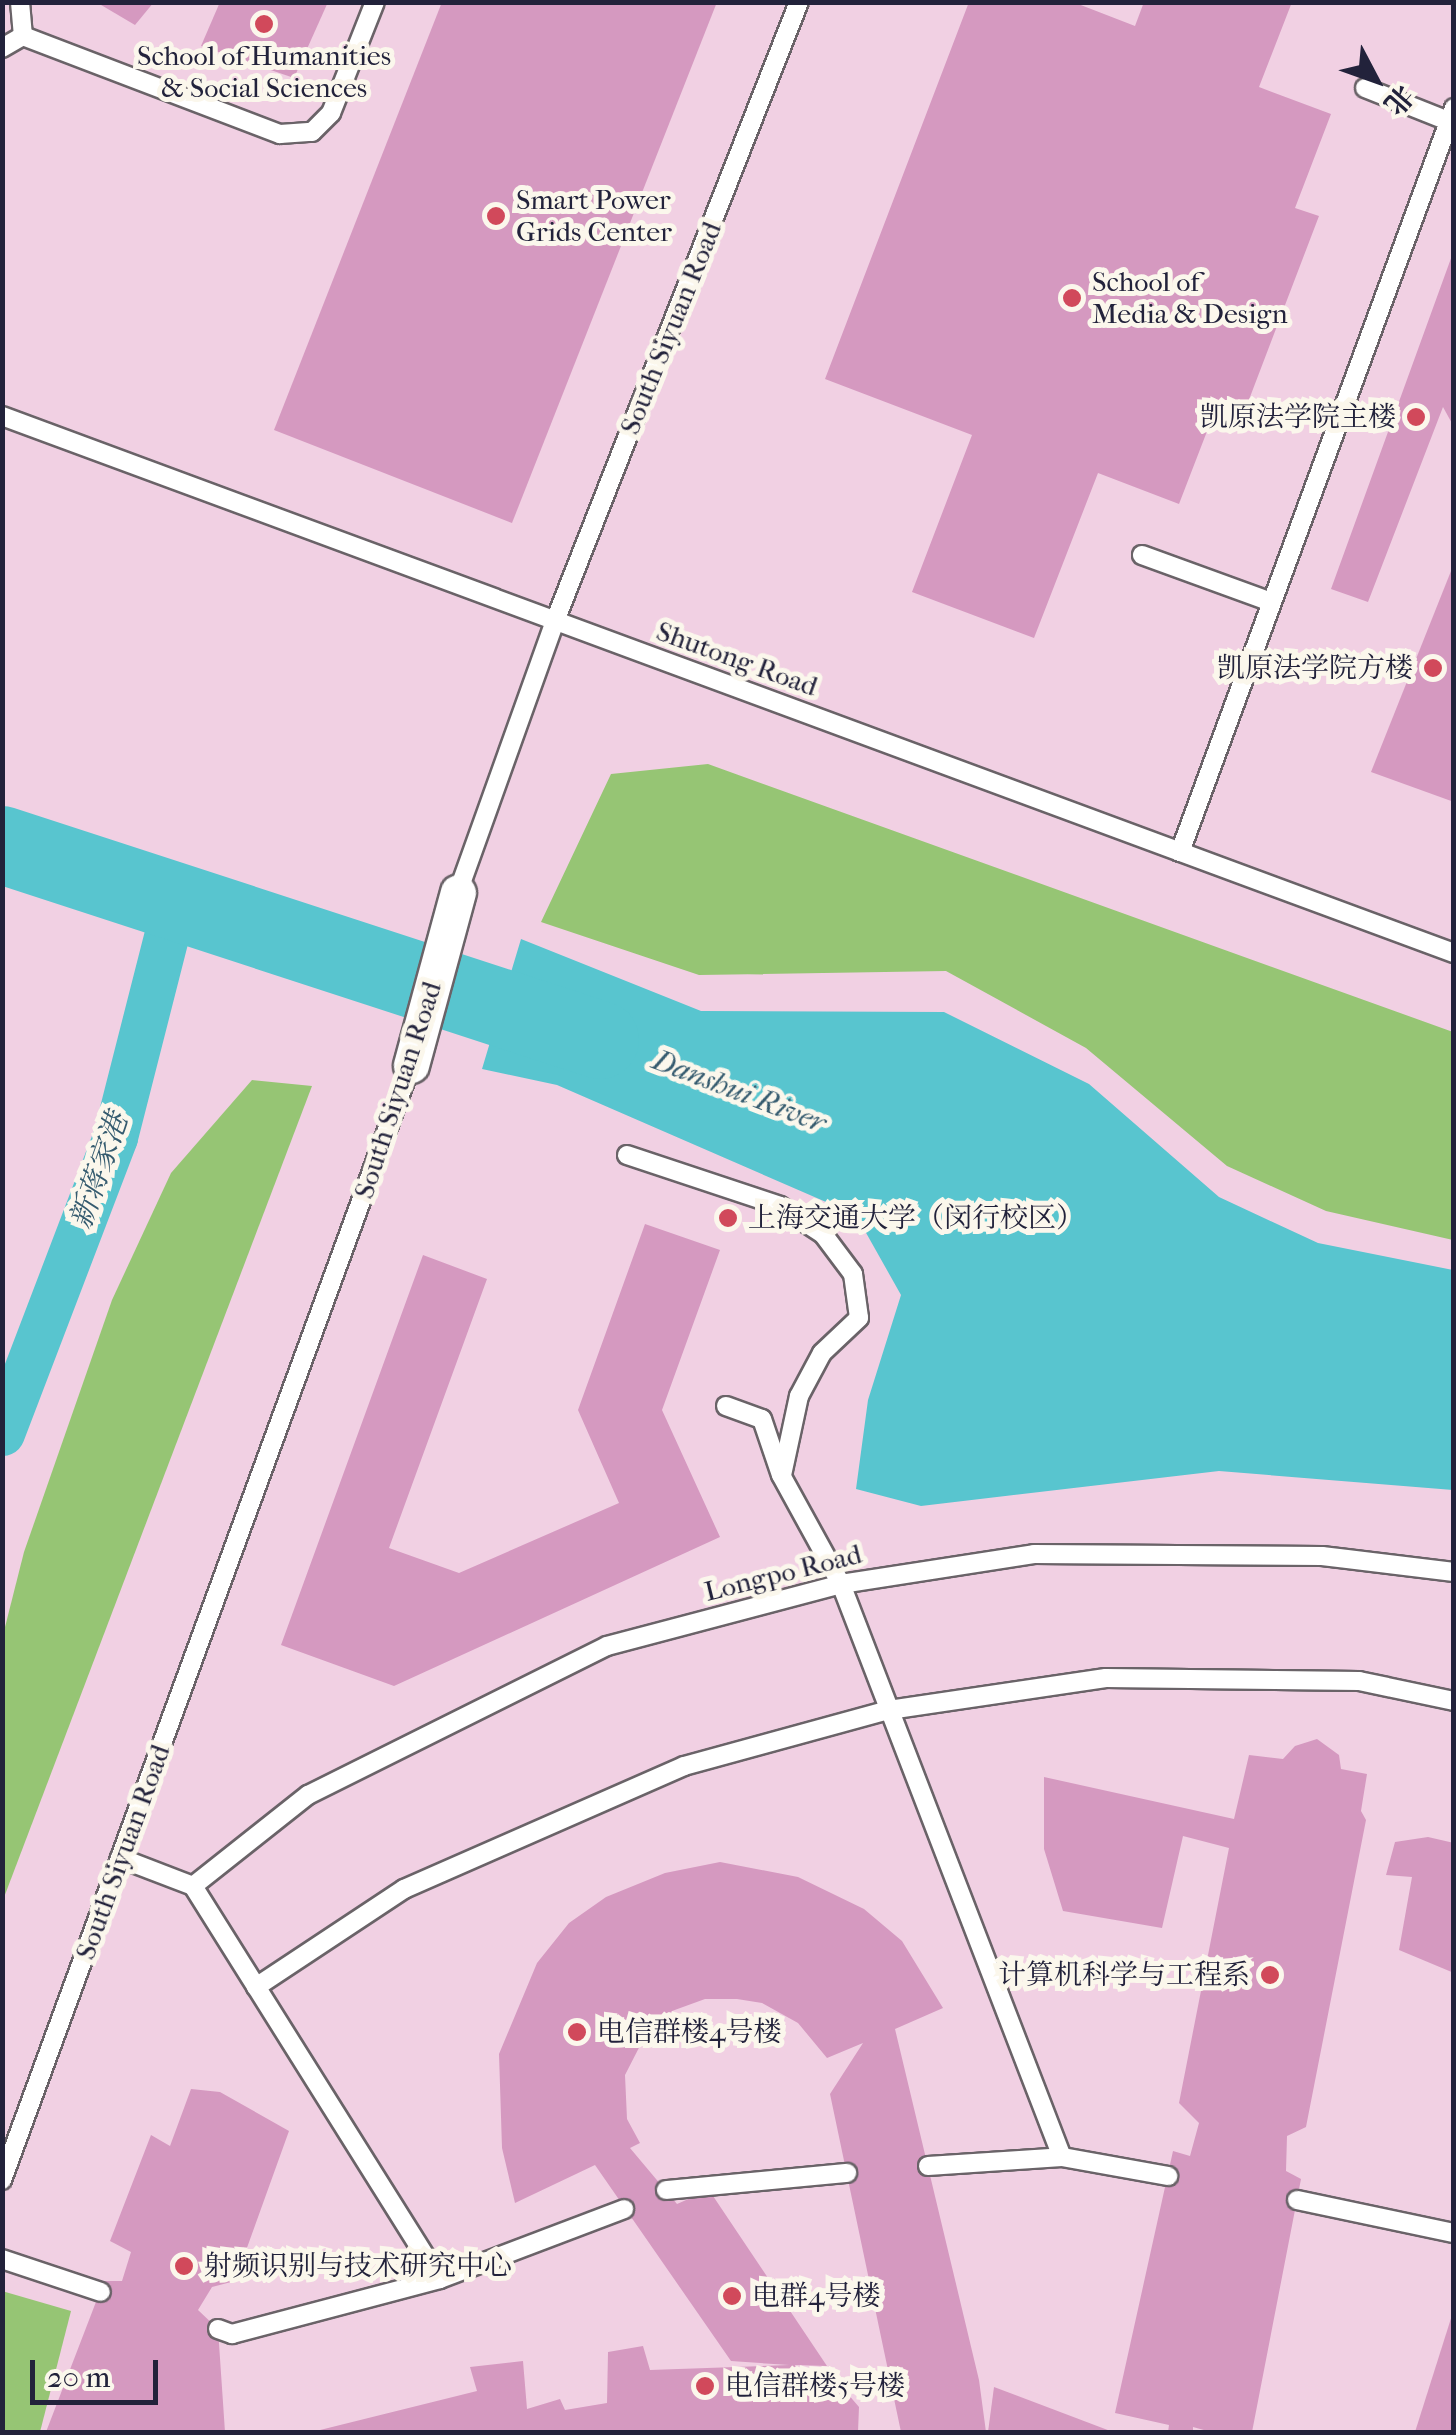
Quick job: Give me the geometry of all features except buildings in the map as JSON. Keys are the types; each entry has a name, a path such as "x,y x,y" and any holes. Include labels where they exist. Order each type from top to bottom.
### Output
{"street":[{"name":"South Siyuan Road","path":"412,1065 458,892"}],"lane":[{"path":"20,2 23,36"},
{"path":"23,36 280,134 312,132 331,114 376,2"},
{"name":"South Siyuan Road","path":"458,892 555,621 800,2"},
{"path":"2,48 23,36"},
{"path":"1180,852 1451,114 1365,88"},
{"name":"Shutong Road","path":"2,416 1454,953"},
{"path":"1142,555 1272,602"},
{"name":"South Siyuan Road","path":"2,2180 412,1065"},
{"path":"627,1154 780,1206 823,1234 853,1274 859,1318 822,1354 799,1396 782,1475"},
{"path":"726,1406 762,1419 782,1475 841,1584 1062,2156"},
{"name":"Longpo Road","path":"193,1886 308,1794 607,1646 841,1584 1034,1554 1322,1556 1454,1572"},
{"path":"256,1987 404,1889 684,1766 889,1710 1106,1678 1358,1681 1454,1700"},
{"path":"120,1858 193,1886 440,2280"},
{"path":"928,2166 1062,2156 1168,2176"},
{"path":"666,2190 847,2173"},
{"path":"1296,2200 1454,2233"},
{"path":"218,2329 232,2334 440,2280 624,2209"},
{"path":"2,2260 101,2292"}],"shaded area":[{"name":"上海交通大学（闵行校区）","path":"3,3 1453,3 1453,2432 3,2432"}],"green space":[{"path":"708,764 1453,1032 1453,1240 1326,1211 1227,1166 1086,1048 946,971 699,975 541,922 611,774"},
{"path":"252,1080 312,1086 3,1900 3,1635 24,1552 112,1300 171,1173"},
{"path":"2,2291 71,2311 40,2432 3,2432"}],"water":[{"path":"521,939 701,1011 944,1012 1089,1084 1219,1197 1318,1243 1453,1270 1453,1490 1219,1471 921,1506 856,1489 868,1400 901,1295 856,1215 557,1085 482,1069"}],"waterway":[{"name":"Danshui River","path":"2,845 600,1040"},
{"name":"新蒋家港","path":"2,1433 115,1137 175,901"}],"place":[{"name":"School of Humanities & Social Sciences","path":"264,24"},
{"name":"Smart Power Grids Center","path":"496,216"},
{"name":"School of Media & Design","path":"1072,298"},
{"name":"凯原法学院主楼","path":"1416,417"},
{"name":"凯原法学院方楼","path":"1433,668"},
{"name":"上海交通大学（闵行校区）","path":"728,1218"},
{"name":"计算机科学与工程系","path":"1270,1975"},
{"name":"电信群楼4号楼","path":"577,2032"},
{"name":"射频识别与技术研究中心","path":"184,2266"},
{"name":"电群4号楼","path":"732,2296"},
{"name":"电信群楼5号楼","path":"705,2386"}]}
